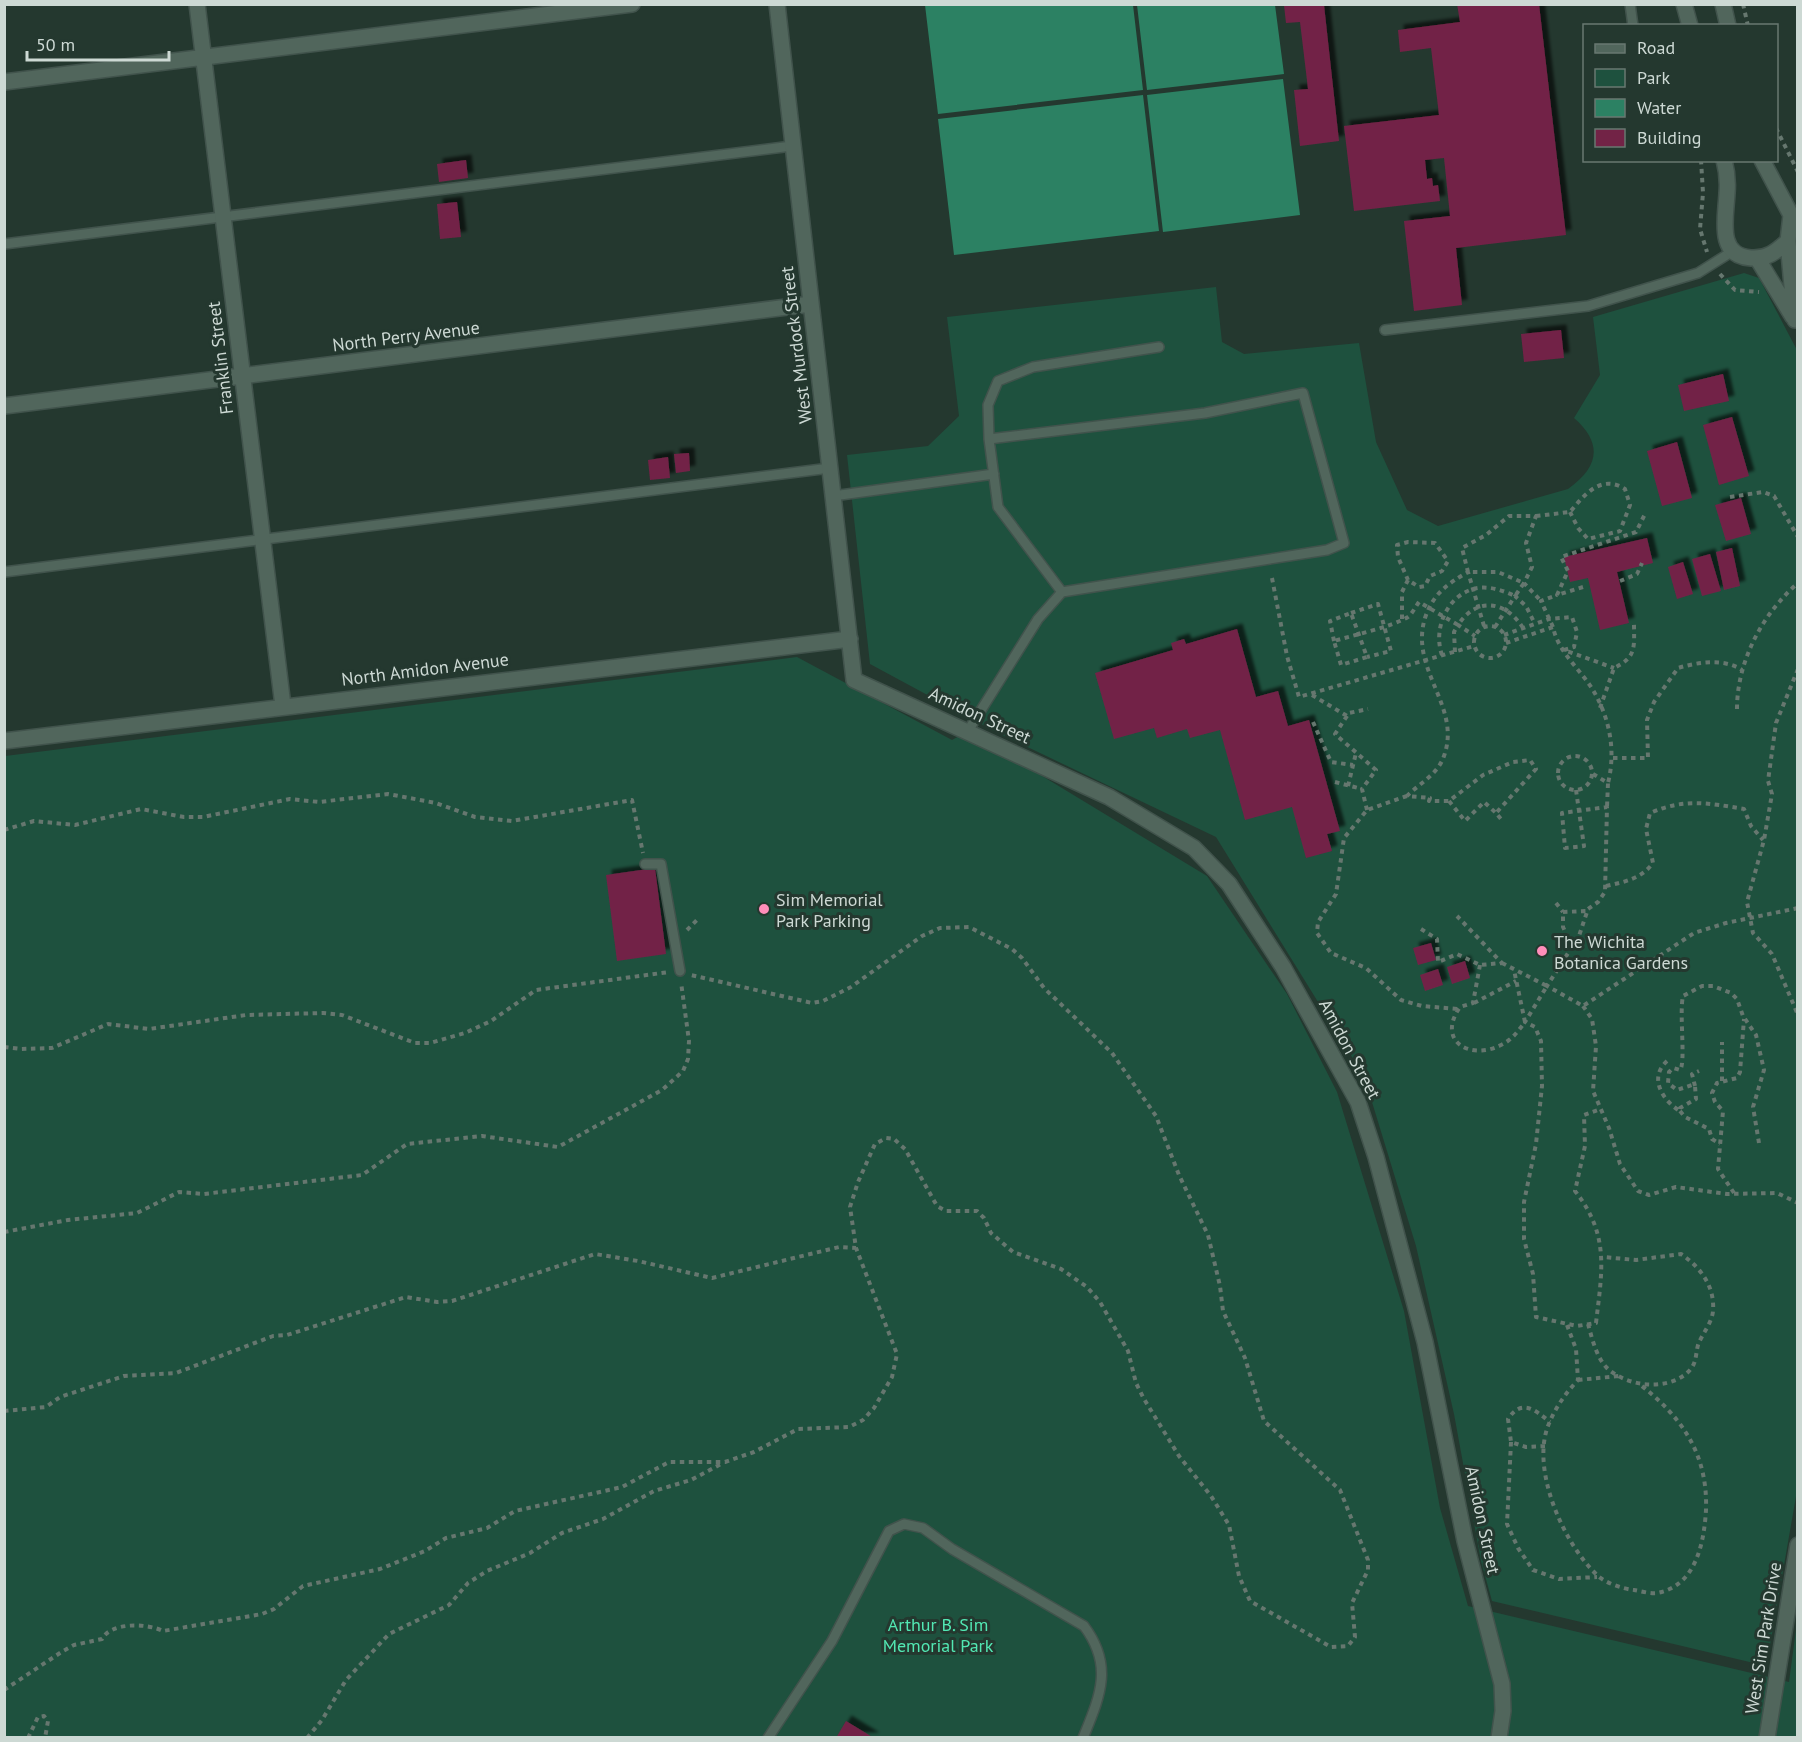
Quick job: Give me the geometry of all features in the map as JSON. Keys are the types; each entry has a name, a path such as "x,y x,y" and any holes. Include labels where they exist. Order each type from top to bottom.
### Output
{"street":[{"name":"Franklin Street","path":"197,4 283,706"},
{"path":"4,82 632,4"},
{"name":"West Murdock Street","path":"777,4 854,680"},
{"path":"1684,4 1689,24"},
{"path":"1722,4 1727,24"},
{"path":"1724,162 1728,189 1724,229 1726,240 1733,251 1741,257 1757,258 1773,254 1788,241"},
{"path":"1763,162 1791,215 1788,241 1796,323"},
{"path":"1757,258 1796,323"},
{"name":"North Perry Avenue","path":"4,406 811,304"},
{"name":"North Amidon Avenue","path":"4,741 850,639"},
{"name":"Amidon Street","path":"854,680 1109,797 1194,848 1229,884 1283,967 1353,1091 1376,1157 1425,1342 1465,1541 1502,1684 1503,1711 1499,1737"},
{"name":"West Sim Park Drive","path":"1767,1737 1797,1545"}],"lane":[{"path":"1630,4 1633,24"},
{"path":"4,244 792,146"},
{"path":"1385,330 1588,306 1698,273 1733,251"},
{"path":"1062,592 998,507 989,439 988,405 998,381 1033,367 1158,346"},
{"path":"968,731 1038,619 1062,592 1327,550 1344,543 1304,393 1205,413 989,439"},
{"path":"4,572 830,468"},
{"path":"833,496 994,474"},
{"path":"645,864 661,864 680,970"},
{"path":"768,1737 832,1641 889,1531 903,1524 923,1528 952,1549 1084,1626 1095,1641 1102,1661 1102,1686 1083,1737"}],"path":[{"path":"1743,4 1748,24"},
{"path":"1778,132 1797,172"},
{"path":"1484,626 1462,548 1486,536 1509,516 1570,512 1586,491 1598,485 1615,483 1625,489 1630,505 1620,531 1599,538 1588,538 1578,528 1570,512"},
{"path":"1730,497 1763,492 1774,496 1797,537"},
{"path":"1557,595 1568,571 1561,557 1636,532 1646,512"},
{"path":"1496,627 1532,567 1526,543 1536,516"},
{"path":"1408,542 1435,543 1448,561 1442,571 1430,576 1425,586 1419,587 1408,580 1398,557 1397,546 1408,542"},
{"path":"1620,581 1637,574 1642,563"},
{"path":"1458,1009 1452,1019 1455,1040 1460,1045 1476,1051 1501,1045 1511,1039 1525,1022 1572,946 1587,911 1598,902 1605,886 1608,783 1613,758 1612,741 1593,690 1564,650 1541,601 1524,583 1498,572 1468,572 1446,584 1429,608 1422,634 1424,662 1444,704 1448,741 1438,768 1407,796 1367,810 1344,838 1336,894 1318,922 1317,933 1331,953 1366,968 1401,1000 1422,1006 1458,1009 1516,981"},
{"path":"1272,578 1287,656 1299,697 1474,646"},
{"path":"1402,619 1402,592 1408,580"},
{"path":"1737,709 1737,684 1742,670 1773,607 1797,583"},
{"path":"1541,601 1583,587"},
{"path":"1442,656 1438,634 1444,616 1451,604 1473,589 1496,588 1515,596 1526,606 1535,624"},
{"path":"1334,641 1409,616 1419,602 1475,636"},
{"path":"1378,604 1390,651 1341,665 1330,621 1351,613 1378,604"},
{"path":"1455,652 1454,632 1463,617 1478,607 1493,605 1506,609 1523,628"},
{"path":"1351,613 1367,657"},
{"path":"1504,635 1549,619 1572,617 1577,632 1574,647 1564,650"},
{"path":"1600,708 1614,668 1628,661 1634,648 1634,623"},
{"path":"1484,626 1496,627 1504,635 1506,642 1502,652 1493,658 1482,657 1474,646 1475,636 1484,626"},
{"path":"1506,642 1553,627"},
{"path":"1564,650 1614,668"},
{"path":"1613,758 1648,758 1647,720 1654,702 1677,668 1710,662 1732,664 1742,670"},
{"path":"1797,669 1776,723 1768,781 1772,794 1764,840 1747,902 1753,933 1772,954 1797,1015"},
{"path":"1312,695 1347,716"},
{"path":"1367,810 1362,789 1376,770 1335,734 1347,716 1368,709"},
{"path":"1312,722 1331,762 1353,765"},
{"path":"1348,786 1356,753"},
{"path":"1571,756 1582,757 1590,764 1592,774 1589,783 1576,790 1565,787 1559,778 1562,762 1571,756"},
{"path":"1407,796 1430,798 1430,801 1449,801 1483,775 1513,762 1530,760 1536,768 1496,813"},
{"path":"1592,774 1608,783"},
{"path":"1335,782 1362,789"},
{"path":"1576,790 1578,811 1584,846 1566,848 1562,813 1578,811 1607,807"},
{"path":"4,830 34,821 75,825 141,809 203,817 290,799 319,802 388,794 436,803 475,817 494,821 512,821 632,800 645,864"},
{"path":"1449,801 1465,821 1484,802 1501,819"},
{"path":"1605,886 1637,878 1647,872 1653,863 1646,828 1650,813 1672,804 1710,804 1744,809 1751,826 1764,840"},
{"path":"1556,903 1563,912 1563,927 1572,946"},
{"path":"1583,1006 1694,933 1797,908"},
{"path":"1563,912 1587,911"},
{"path":"1457,916 1502,963 1583,1006 1592,1019 1596,1046 1593,1091 1620,1164 1638,1191 1649,1195 1676,1187 1735,1194 1777,1193 1797,1203"},
{"path":"4,1047 52,1048 108,1024 149,1029 246,1015 323,1013 351,1018 415,1043 430,1043 465,1033 491,1021 536,990 680,970 697,978 812,1003 851,987 922,936 940,928 969,927 1012,949 1022,958 1044,988 1112,1053 1156,1116 1179,1175 1208,1235 1220,1286 1223,1311 1245,1358 1264,1421 1322,1471 1346,1500 1368,1560 1368,1570 1352,1603 1355,1637 1348,1646 1331,1647 1250,1601 1239,1576 1229,1525 1211,1496 1179,1456 1144,1399 1136,1383 1128,1351 1100,1302 1087,1287 1061,1269 1013,1252 991,1233 984,1218 976,1211 946,1210 937,1206 905,1149 894,1139 886,1138 875,1144 850,1207 856,1248 897,1354 892,1377 863,1420 849,1427 798,1429 754,1452 725,1462 691,1480 654,1491 603,1520 562,1533 530,1553 487,1571 468,1583 449,1605 389,1634 346,1680 322,1720 307,1737"},
{"path":"1421,929 1437,939 1438,962 1457,954 1480,965 1502,963"},
{"path":"1473,1003 1480,965"},
{"path":"1514,969 1525,1022"},
{"path":"4,1232 68,1220 137,1213 179,1192 204,1194 362,1175 407,1144 482,1136 558,1147 662,1090 683,1071 688,1059 689,1041 680,970"},
{"path":"1695,1086 1677,1090 1668,1083 1669,1072 1673,1068 1680,1070 1684,1061 1681,1046 1680,1008 1683,996 1702,986 1713,986 1731,993 1737,999 1744,1017 1756,1035 1764,1070 1753,1107 1759,1143"},
{"path":"1735,1194 1718,1169 1723,1111 1715,1102 1712,1093 1713,1086 1722,1081 1737,1078 1740,1072 1744,1017"},
{"path":"1525,1022 1535,1027 1541,1041 1542,1086 1536,1144 1524,1202 1524,1239 1533,1274 1536,1317 1566,1324 1596,1323 1603,1257 1590,1211 1575,1191 1585,1146 1584,1115 1601,1109"},
{"path":"1722,1042 1722,1081"},
{"path":"1667,1061 1659,1072 1659,1087 1662,1095 1680,1112 1708,1129 1712,1139 1720,1144"},
{"path":"1680,1112 1680,1108 1696,1099 1692,1074 1699,1071"},
{"path":"4,1411 46,1407 60,1397 124,1376 176,1372 245,1349 273,1336 287,1335 406,1297 437,1302 452,1301 596,1254 712,1278 839,1247 856,1248"},
{"path":"1588,1324 1593,1343 1605,1366 1627,1382 1657,1385 1685,1375 1697,1361 1698,1346 1713,1312 1710,1288 1698,1266 1681,1254 1636,1260 1603,1257"},
{"path":"1566,1324 1576,1349 1578,1380"},
{"path":"1598,1577 1572,1543 1551,1504 1544,1466 1545,1446 1550,1422 1562,1397 1578,1380 1619,1376"},
{"path":"1550,1422 1534,1408 1514,1410 1508,1419 1511,1442 1507,1524 1518,1548 1533,1570 1559,1579 1598,1577 1626,1589 1656,1593 1683,1582 1699,1557 1705,1518 1706,1490 1696,1455 1684,1426 1660,1400 1638,1383"},
{"path":"1511,1442 1526,1447 1545,1446"},
{"path":"4,1690 63,1651 74,1645 102,1640 105,1633 115,1628 155,1627 163,1630 262,1614 274,1610 303,1586 380,1569 425,1551 446,1538 487,1528 515,1511 622,1487 669,1462 725,1462"},
{"path":"28,1737 38,1717 44,1716 48,1721 49,1729 45,1737"}],"green space":[{"name":"The Wichita Botanica Gardens","path":"1744,273 1759,278 1798,352 1798,1485 1769,1651 1758,1664 1492,1601 1481,1561 1454,1414 1416,1246 1368,1089 1357,1065 1216,837 996,732 870,664 847,455 928,446 959,416 947,317 1216,287 1222,342 1244,354 1359,343 1376,442 1407,510 1438,526 1568,489 1586,473 1594,455 1593,446 1584,428 1574,418 1600,375 1593,317"},
{"name":"Arthur B. Sim Memorial Park","path":"797,657 952,740 968,731 1207,876 1287,994 1337,1092 1404,1311 1440,1508 1468,1606 1789,1682 1797,1622 1797,1737 5,1737 5,756"}],"water":[{"path":"925,5 1133,5 1143,90 938,114"},
{"path":"1137,5 1275,5 1284,74 1147,90"},
{"path":"1283,79 1300,215 1163,232 1147,95"},
{"path":"1143,95 1159,231 954,255 938,119"}],"building":[{"path":"1457,4 1539,4 1566,235 1456,248 1462,305 1414,311 1404,221 1450,216 1444,158 1425,160 1427,179 1432,178 1433,186 1438,185 1440,201 1354,211 1344,126 1439,115 1431,48 1400,52 1398,30 1460,22"},
{"path":"1284,5 1324,5 1339,141 1300,146 1294,90 1308,89 1300,22 1286,23"},
{"path":"466,160 468,178 439,182 437,164"},
{"path":"457,202 461,237 440,239 437,204"},
{"path":"1561,330 1564,358 1524,362 1521,334"},
{"path":"1723,374 1729,401 1684,411 1678,385"},
{"path":"1732,417 1749,476 1719,485 1703,425"},
{"path":"1677,442 1692,498 1662,506 1647,451"},
{"path":"689,453 690,471 676,473 674,454"},
{"path":"668,457 670,478 650,480 648,460"},
{"path":"1741,498 1751,534 1726,541 1715,505"},
{"path":"1647,538 1653,563 1617,572 1629,623 1600,630 1588,578 1570,582 1564,557"},
{"path":"1732,548 1740,586 1724,590 1716,552"},
{"path":"1710,554 1721,591 1702,596 1692,559"},
{"path":"1683,562 1693,594 1677,599 1668,567"},
{"path":"1237,629 1256,697 1278,691 1288,726 1309,720 1340,831 1327,834 1332,851 1306,858 1292,807 1245,820 1220,730 1190,738 1187,729 1157,738 1154,728 1114,739 1095,673 1173,650 1171,643 1184,639 1186,644"},
{"path":"655,868 666,954 617,961 606,875"},
{"path":"1431,943 1436,960 1418,965 1413,948"},
{"path":"1465,961 1470,978 1452,984 1447,967"},
{"path":"1438,969 1443,985 1425,991 1420,975"},
{"path":"846,1721 874,1738 836,1738"}],"place":[{"name":"Sim Memorial Park Parking","path":"764,909"},
{"name":"The Wichita Botanica Gardens","path":"1542,951"}]}
